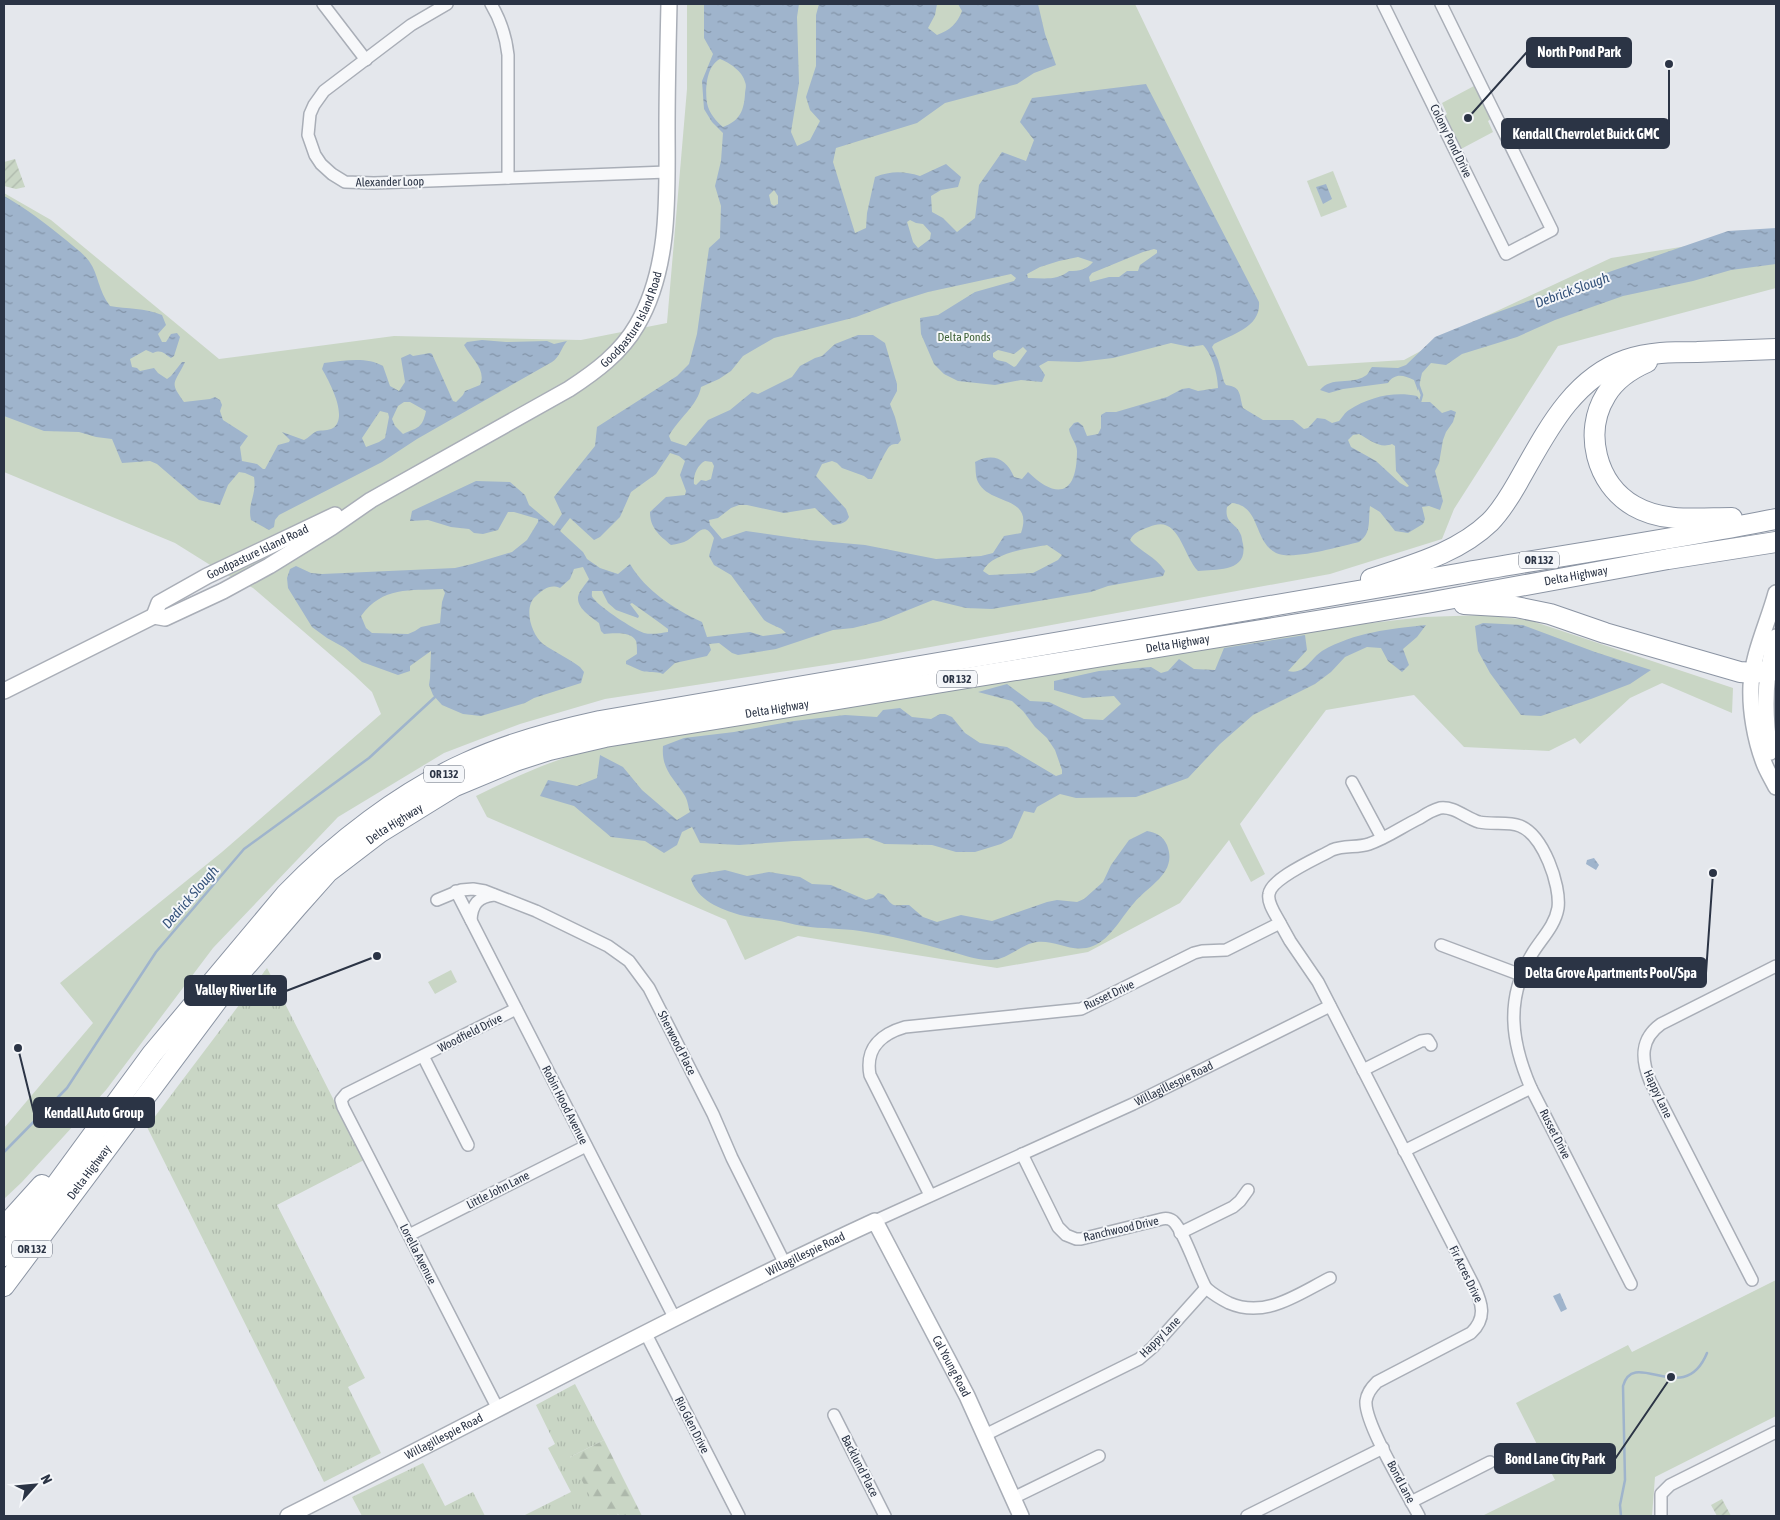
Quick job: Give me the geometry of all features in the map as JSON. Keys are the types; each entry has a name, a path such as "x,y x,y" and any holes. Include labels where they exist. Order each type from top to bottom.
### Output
{"highway":[{"path":"1303,602 1414,564 1450,550 1466,541 1491,521 1512,495 1558,416 1572,396 1580,387 1600,373 1624,361 1645,354 1776,349"},
{"path":"1673,352 1633,369 1607,394 1597,413 1594,432 1596,451 1604,475 1626,501 1642,510 1658,515 1684,518 1776,518"},
{"name":"Delta Highway","path":"4,1256 152,1054 286,894 320,861 374,819 443,774 494,751 541,735 600,721 1303,602 1459,573 1726,529 1776,518"},
{"name":"Delta Highway","path":"4,1286 222,994 317,884 352,852 379,833 442,793 480,774 549,750 605,737 1427,603 1668,559 1776,542"},
{"path":"1427,603 1496,605 1534,610 1605,633 1740,672 1766,671"},
{"path":"4,1227 58,1167 152,1054"},
{"path":"4,1303 59,1211"}],"main road":[{"name":"Goodpasture Island Road","path":"4,691 154,616 165,618 223,591 268,566 371,500 568,389 596,371 626,341 651,297 659,267 665,219 667,172 669,4"},
{"name":"Goodpasture Island Road","path":"154,616 159,603 207,576 328,518 371,500"},
{"path":"1766,671 1758,650 1776,593"},
{"path":"1776,637 1766,671 1751,686 1756,731 1764,763 1776,786"},
{"name":"Willagillespie Road","path":"288,1516 675,1319 875,1221"},
{"name":"Cal Young Road","path":"875,1221 946,1355 1022,1516"}],"street":[{"path":"323,4 366,60"},
{"name":"Alexander Loop","path":"447,4 412,24 324,91 314,105 310,114 308,135 311,146 321,164 332,174 345,182 374,183 667,172"},
{"path":"491,4 505,36 508,55 508,178"},
{"name":"Colony Pond Drive","path":"1383,4 1506,254 1552,230 1441,4"},
{"path":"1352,782 1382,838"},
{"name":"Russet Drive","path":"930,1196 870,1075 869,1064 872,1051 878,1041 886,1034 904,1027 1081,1009 1194,953 1226,950 1280,923 1268,896 1270,889 1278,881 1332,850 1366,845 1431,812 1446,808 1478,822 1516,824 1522,827 1533,834 1554,875 1559,899 1554,920 1522,975 1515,997 1514,1029 1520,1059 1532,1088 1631,1284"},
{"name":"Sherwood Place","path":"437,900 456,891 473,889 494,895 536,911 614,949 625,958 639,973 649,988 713,1114 732,1158 785,1264"},
{"name":"Robin Hood Avenue","path":"456,891 675,1319"},
{"path":"471,920 472,910 476,901 485,896 494,895"},
{"name":"Fir Acres Drive","path":"1280,923 1315,977 1482,1305 1483,1313 1477,1328 1471,1333 1385,1377 1371,1388 1367,1395 1367,1413 1383,1448"},
{"path":"1441,945 1522,975"},
{"name":"Happy Lane","path":"1752,1280 1650,1081 1645,1065 1645,1048 1648,1036 1661,1024 1776,966"},
{"name":"Willagillespie Road","path":"875,1221 1133,1104 1330,1006"},
{"name":"Woodfield Drive","path":"342,1098 516,1009"},
{"path":"1363,1070 1421,1041 1428,1040 1431,1046"},
{"name":"Woodfield Drive","path":"423,1056 468,1145"},
{"path":"1404,1152 1532,1088"},
{"name":"Lorella Avenue","path":"342,1098 343,1107 498,1409"},
{"name":"Little John Lane","path":"409,1235 586,1146"},
{"name":"Ranchwood Drive","path":"1022,1154 1058,1227 1071,1238 1086,1238 1166,1218 1173,1221 1180,1233"},
{"path":"1248,1190 1234,1206 1180,1233 1206,1288 1223,1300 1237,1306 1258,1309 1280,1303 1330,1278"},
{"name":"Happy Lane","path":"985,1435 1139,1359 1153,1347 1206,1288"},
{"name":"Rio Glen Drive","path":"646,1334 739,1516"},
{"name":"Backlund Place","path":"834,1415 885,1516"},
{"path":"1661,1516 1661,1494 1670,1484 1776,1432"},
{"path":"1247,1516 1383,1448"},
{"name":"Bond Lane","path":"1383,1448 1419,1516"},
{"path":"1014,1498 1099,1456"},
{"path":"1411,1502 1490,1462"}],"green space":[{"name":"Delta Ponds","path":"687,4 1135,4 1308,366 1404,360 1484,317 1611,258 1776,232 1776,288 1558,346 1454,509 1442,539 1330,574 865,659 605,699 520,724 444,753 338,817 213,948 106,1090 22,1182 4,1199 4,1128 93,1023 60,983 222,852 381,714 372,692 253,588 223,573 175,543 4,472 4,193 51,220 219,359 394,336 581,340 667,323 687,89"},
{"path":"1474,86 1491,119 1488,121 1493,132 1461,149 1444,116 1447,114 1442,103"},
{"path":"15,159 25,187 16,189 4,186 4,162"},
{"path":"1333,171 1347,207 1321,217 1307,181"},
{"path":"1485,615 1529,620 1733,688 1732,713 1662,683 1630,698 1580,744 1575,738 1549,751 1464,747 1414,695 1326,710 1240,824 1265,874 1251,882 1229,840 1180,903 1088,952 997,968 798,936 745,960 726,920 487,817 476,796 540,767 606,745 1309,630 1424,617"},
{"path":"267,968 364,1160 277,1205 365,1378 348,1387 381,1453 324,1482 147,1127"},
{"path":"451,970 457,982 435,994 428,982"},
{"path":"1776,1280 1776,1416 1655,1477 1652,1516 1482,1516 1555,1480 1516,1403 1628,1345 1632,1352"},
{"path":"575,1384 604,1440 570,1457 619,1516 523,1516 571,1492 548,1448 555,1444 536,1405"},
{"path":"604,1440 642,1516 619,1516 618,1514 597,1510 570,1457"},
{"path":"423,1463 445,1506 473,1492 485,1516 362,1516 352,1497"},
{"path":"1722,1499 1731,1516 1717,1516 1711,1505"}],"water":[{"path":"704,4 799,4 797,17 799,83 791,132 797,146 810,140 820,121 810,110 806,97 816,66 816,15 819,4 937,4 935,15 928,28 937,35 949,29 958,20 962,11 958,4 1038,4 1045,34 1056,65 1034,73 1017,84 945,103 917,123 836,148 833,162 855,233 866,228 867,213 875,177 897,172 920,176 946,164 961,177 958,187 941,190 931,196 932,212 943,218 957,232 975,218 979,185 1002,152 1026,161 1034,140 1020,122 1032,98 1146,84 1259,302 1258,311 1251,324 1214,344 1212,347 1226,385 1237,390 1243,408 1263,420 1293,420 1304,429 1308,428 1317,418 1325,419 1332,423 1339,421 1357,405 1382,396 1399,394 1417,396 1421,402 1430,402 1442,413 1451,410 1456,412 1443,440 1439,463 1435,471 1443,501 1440,510 1429,506 1422,507 1425,519 1423,524 1408,533 1395,531 1380,512 1370,506 1368,530 1359,542 1317,552 1283,555 1276,553 1263,541 1248,510 1232,503 1227,507 1227,516 1241,534 1243,553 1241,560 1230,567 1198,571 1179,537 1167,526 1159,524 1138,532 1130,540 1161,566 1165,571 1163,576 1108,586 1091,592 992,609 966,608 933,600 881,621 853,628 833,630 776,649 738,655 732,653 719,643 709,644 711,650 707,656 675,663 663,674 642,671 626,664 626,661 637,654 634,638 622,633 604,634 599,623 582,609 578,597 589,579 583,567 574,569 570,579 560,588 547,588 536,596 532,601 529,613 532,627 539,640 580,667 584,672 581,683 481,716 463,714 442,705 433,695 429,685 431,651 410,666 410,671 398,675 362,662 345,648 312,627 288,588 287,578 290,569 296,566 311,573 322,574 455,568 512,552 527,540 538,519 508,512 498,530 483,534 428,520 410,521 412,511 476,481 510,482 525,495 529,505 554,526 562,514 554,497 595,446 597,427 677,376 689,364 697,334 709,248 720,238 721,206 715,186 721,161 723,133 712,122 704,109 702,81 713,54 704,38","holes":["720,59 724,60 739,71 746,84 744,105 740,114 733,122 723,127 713,116 707,103 706,92 709,73","774,190 778,196 778,204 774,206 771,204 769,195","910,220 923,224 931,233 930,239 918,248 913,242 907,222","1157,250 1157,253 1140,265 1138,271 1127,271 1119,277 1109,277 1090,282 1089,277 1092,273 1143,252","1078,257 1093,262 1082,270 1069,271 1055,278 1028,278 1027,274 1040,267","1011,274 1016,278 1014,281 975,292 938,315 920,318 921,334 934,364 944,374 958,381 995,385 1021,380 1042,382 1045,375 1039,366 1048,361 1079,362 1113,358 1171,343 1190,347 1203,345 1214,365 1218,388 1198,391 1189,388 1182,389 1167,397 1116,412 1106,412 1101,415 1101,428 1098,434 1087,436 1083,426 1078,422 1074,423 1069,429 1077,448 1076,465 1074,476 1064,488 1048,487 1028,472 1022,479 1014,477 1007,466 999,459 988,458 975,462 977,480 984,490 1016,506 1021,512 1023,521 1021,533 1004,536 993,553 981,556 936,559 865,545 809,540 746,531 722,539 710,525 709,520 718,518 731,508 739,505 784,513 815,508 833,525 844,522 849,517 846,509 816,476 822,464 832,461 842,468 872,479 888,448 893,444 898,444 901,440 890,404 897,391 897,384 885,343 873,335 858,335 835,344 822,356 800,366 792,377 758,394 752,392 730,410 708,420 686,446 671,441 669,436 696,400 701,387 731,371 743,356 774,338 856,317 928,292","1023,347 1027,351 1014,367 1006,362 997,360 993,357 993,353 998,350 1014,354","1359,434 1379,445 1392,444 1395,446 1396,471 1409,486 1407,487 1400,483 1376,461 1351,447 1348,440 1353,435","670,453 679,456 685,461 680,475 686,491 685,495 666,497 650,512 653,527 671,545 686,541 701,530 707,530 714,538 709,556 714,565 731,575 764,620 786,633 763,636 750,632 707,637 702,622 681,611 652,591 630,564 618,574 600,568 587,559 583,552 560,531 570,518 594,540 600,537 620,517 631,492 656,474","705,461 712,462 714,466 711,479 701,480 696,485 694,484 694,478 700,465","1047,545 1062,555 1058,560 1033,573 989,575 983,571 994,560 1011,552","443,589 445,593 440,623 421,627 408,634 372,633 366,628 361,616 369,606 378,599 388,595 408,591","592,591 602,591 608,603 616,610 638,618 639,616 630,604 632,603 668,629 668,632 650,634 639,631 603,608 592,595"]},
{"path":"1326,184 1332,199 1323,204 1316,187"},
{"path":"4,196 36,216 84,255 92,266 103,295 110,306 143,310 162,315 166,325 158,334 162,342 166,342 171,334 177,333 180,337 174,356 171,358 161,352 153,353 146,350 130,359 132,367 140,371 154,368 167,379 182,362 185,362 175,383 176,390 184,402 215,397 220,400 222,405 220,411 223,420 248,436 240,447 242,461 257,464 263,469 265,469 278,445 289,442 290,440 282,432 304,440 317,431 333,428 337,423 339,416 338,408 333,390 322,369 324,363 362,360 376,363 383,366 390,386 399,391 405,382 401,358 410,354 413,356 430,353 453,401 456,402 465,391 480,385 482,380 480,369 464,345 467,342 482,340 506,342 547,341 554,344 567,341 557,358 552,362 417,439 382,462 279,515 275,520 274,527 269,530 251,520 250,509 255,483 254,477 245,473 239,472 228,485 220,505 199,500 157,464 150,461 122,463 112,439 79,432 44,431 4,416","holes":["404,402 410,402 426,411 421,424 403,434 395,426 392,419 398,406","380,411 388,413 389,417 385,438 366,447 362,438"]},
{"path":"1776,228 1776,264 1731,270 1693,281 1623,296 1555,320 1517,337 1462,354 1446,365 1431,363 1422,373 1418,391 1414,380 1400,376 1396,376 1388,383 1343,389 1329,393 1320,390 1330,383 1360,379 1372,367 1398,368 1406,365 1435,337 1484,317 1609,272 1728,231"},
{"path":"1483,623 1523,625 1595,652 1651,670 1630,684 1591,699 1541,716 1521,715 1490,673 1478,651 1475,626"},
{"path":"1426,625 1417,637 1403,649 1409,665 1402,672 1388,661 1381,648 1367,647 1345,657 1331,672 1315,684 1253,715 1220,744 1188,778 1136,797 1076,798 1060,794 1037,807 1034,813 1024,811 1012,838 1001,844 975,852 956,852 932,845 885,844 868,838 739,845 700,843 692,827 682,832 677,845 664,853 645,841 611,837 574,806 540,796 548,780 577,786 597,778 600,755 623,767 642,790 677,820 690,812 685,796 666,768 663,746 684,738 734,732 794,721 845,715 877,717 883,710 900,708 912,717 931,719 940,714 945,714 952,717 965,733 980,743 1007,747 1056,776 1062,774 1062,770 1055,750 1023,711 1012,701 978,692 1007,684 1030,701 1049,702 1084,719 1103,720 1121,704 1114,696 1083,698 1054,690 1054,681 1099,671 1151,667 1161,673 1168,671 1179,659 1194,669 1215,670 1224,648 1305,635 1307,650 1288,671 1294,672 1307,666 1322,651 1347,639 1373,632"},
{"path":"1147,831 1164,839 1167,845 1169,863 1160,878 1140,896 1105,938 1099,943 1086,948 1072,948 1044,942 1031,943 996,960 974,958 915,942 871,933 817,928 740,915 710,903 698,893 691,879 694,875 725,870 747,876 769,872 800,877 812,884 831,885 866,900 873,898 878,893 884,895 890,903 909,905 923,917 937,922 961,915 992,921 1047,902 1057,900 1077,902 1084,899 1103,882 1111,865 1129,840"},
{"path":"1594,858 1599,865 1596,870 1586,864 1587,860"},
{"path":"1560,1293 1567,1309 1561,1312 1553,1296"}],"waterway":[{"name":"Debrick Slough","path":"1418,384 1422,395 1420,402"},
{"name":"Dedrick Slough","path":"4,1152 67,1088 156,952 244,849 369,758 435,697"},
{"path":"1621,1516 1620,1505 1625,1480 1623,1386 1629,1376 1638,1372 1673,1378 1686,1376 1697,1369 1707,1353"}],"place":[{"name":"Kendall Chevrolet Buick GMC","path":"1669,64"},
{"name":"North Pond Park","path":"1468,118"},
{"name":"Delta Grove Apartments Pool/Spa","path":"1713,873"},
{"name":"Valley River Life","path":"377,956"},
{"name":"Kendall Auto Group","path":"18,1048"},
{"name":"Bond Lane City Park","path":"1671,1377"}]}
